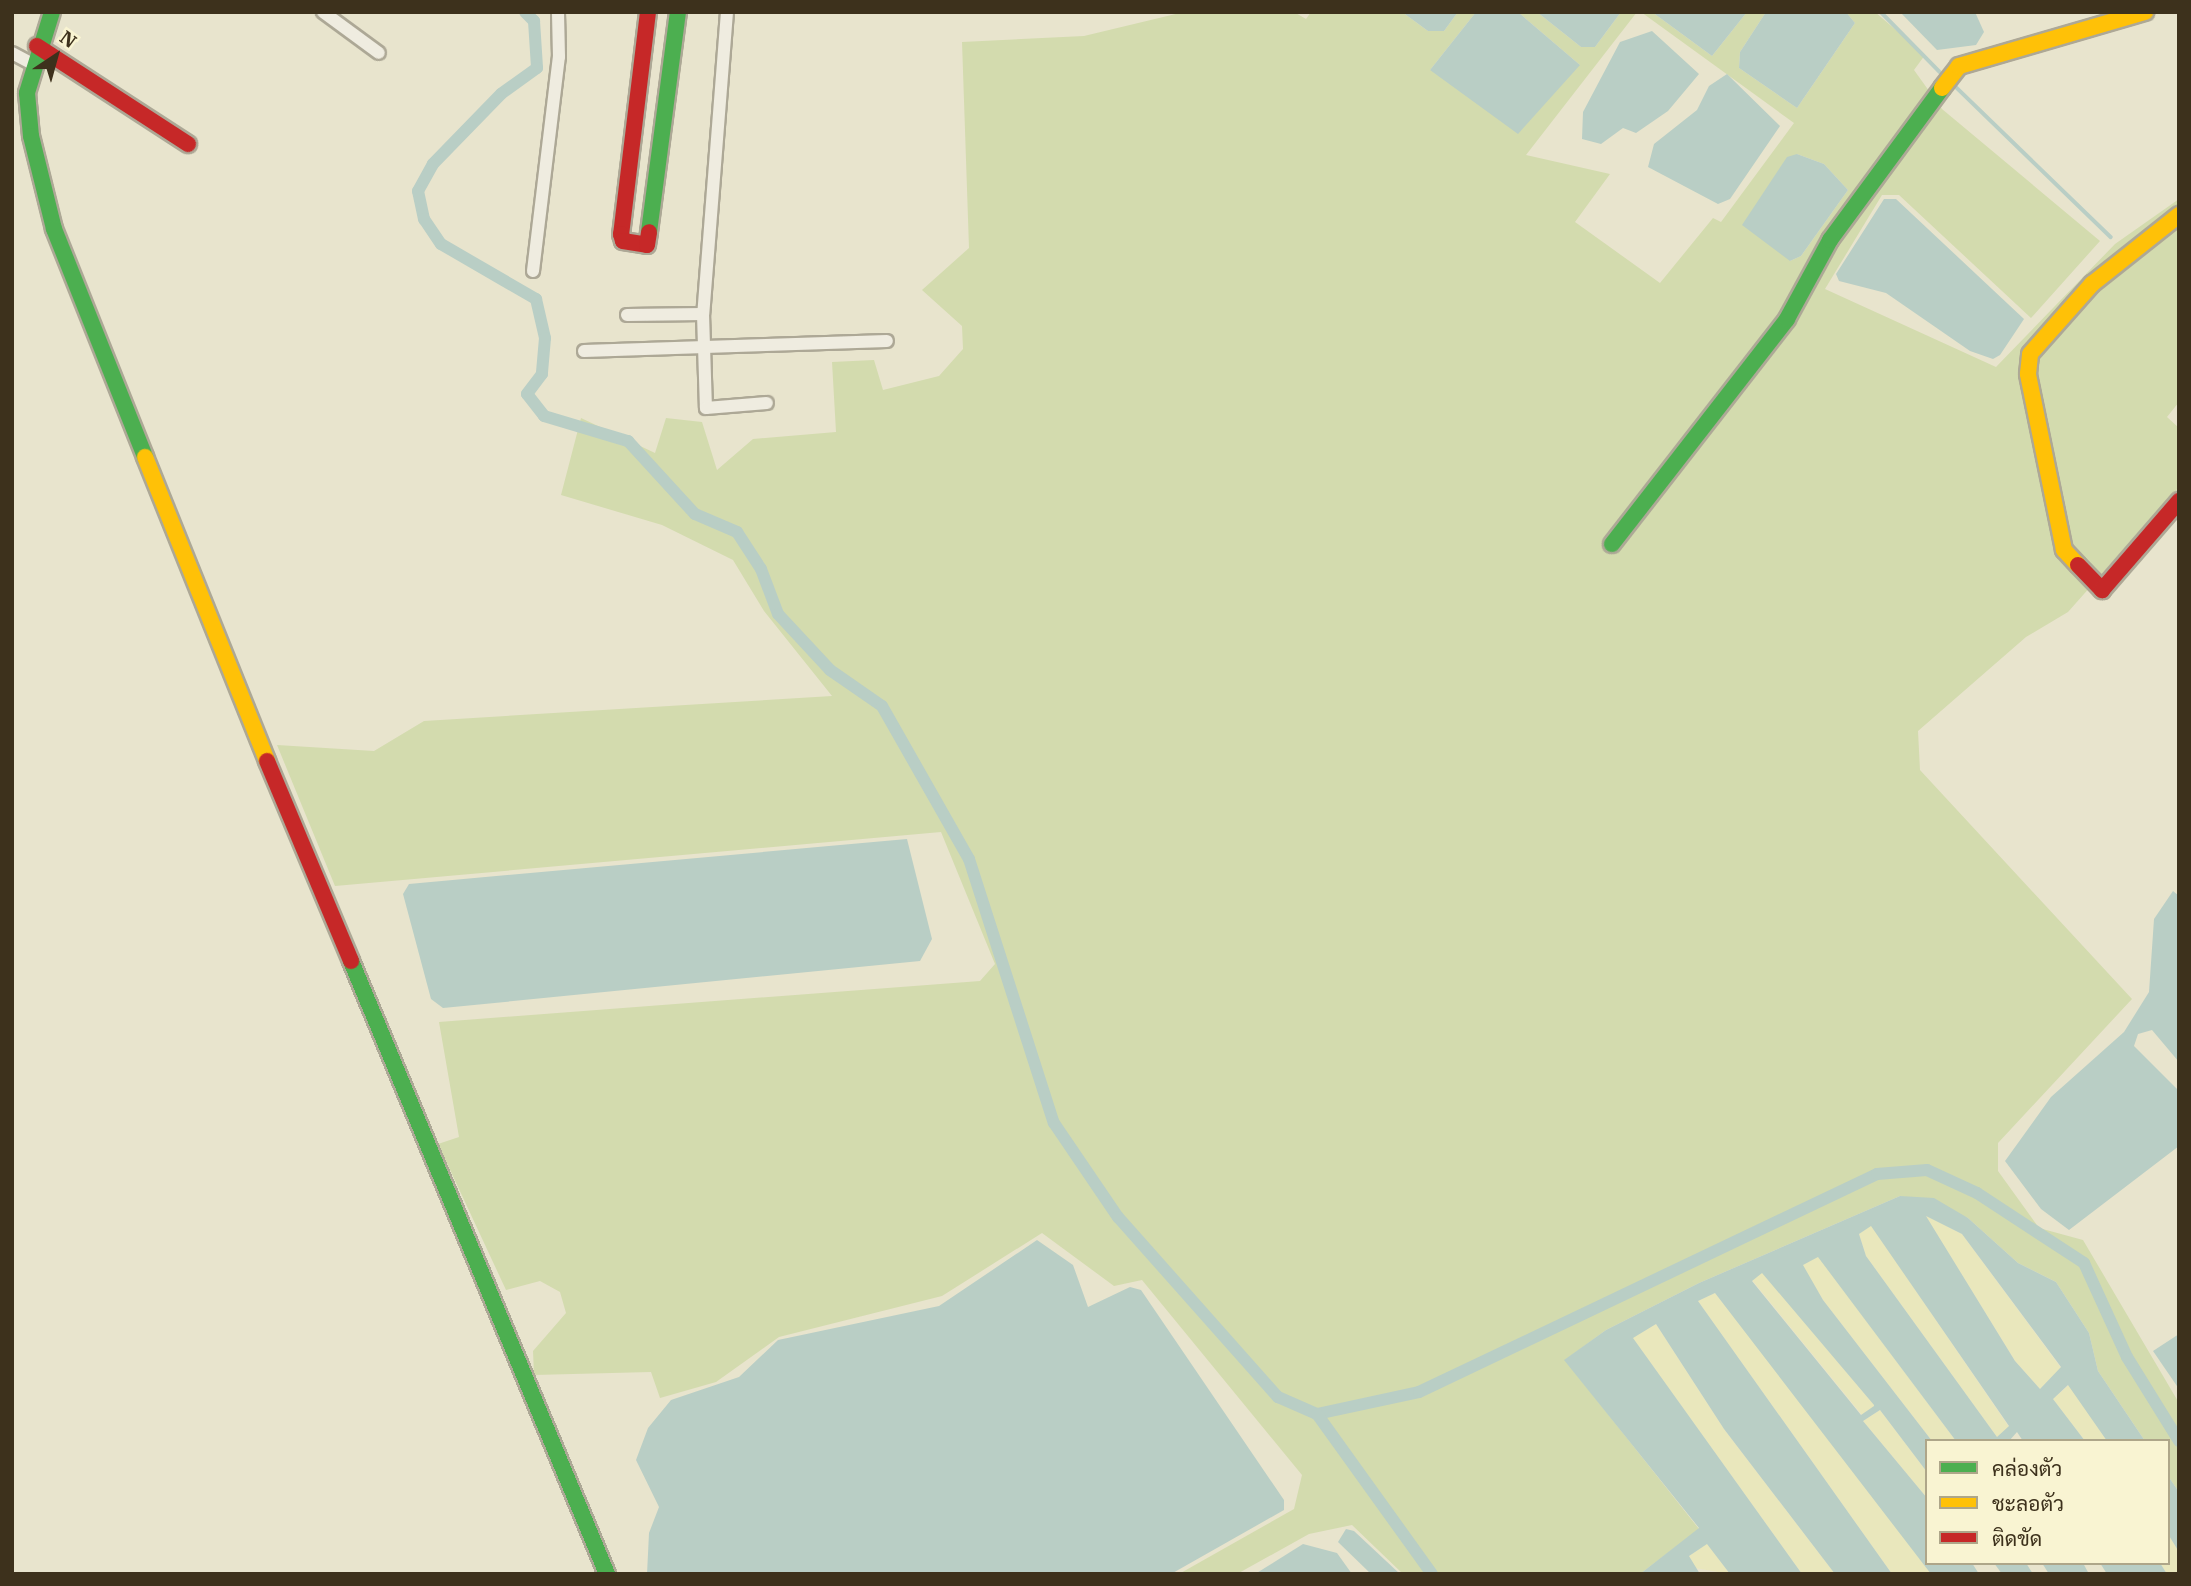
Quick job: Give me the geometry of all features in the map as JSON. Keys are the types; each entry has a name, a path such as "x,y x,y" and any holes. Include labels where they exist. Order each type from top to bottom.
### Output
{"street":[{"path":"52,12 37,46 33,64 31,135 54,229 236,685 607,1574"},
{"path":"323,12 379,53"},
{"path":"533,271 559,57 558,12"},
{"path":"648,12 621,234 623,241 647,245 678,12"},
{"path":"727,12 703,314 706,408 767,403"},
{"path":"1612,544 1787,319 1830,240 1959,66 2145,12"},
{"path":"37,46 188,144"},
{"path":"12,52 33,64"},
{"path":"2179,215 2092,285 2031,355 2028,374 2064,550 2102,590 2179,501"},
{"path":"627,315 703,314"},
{"path":"584,351 887,341"}],"shaded area":[{"path":"1402,12 1458,12 1444,31 1428,31"},
{"path":"1476,12 1518,12 1580,65 1518,134 1430,70"},
{"path":"1537,12 1621,12 1595,47 1581,47"},
{"path":"1652,12 1747,12 1712,56"},
{"path":"1766,12 1846,12 1855,23 1797,108 1739,68 1740,52"},
{"path":"1900,12 1975,12 1984,32 1976,45 1937,50"},
{"path":"1652,31 1699,74 1668,111 1636,133 1623,128 1601,144 1582,139 1583,112 1620,42"},
{"path":"1727,74 1780,126 1730,199 1718,204 1648,167 1654,144 1697,110 1709,86"},
{"path":"1797,154 1824,164 1848,190 1801,256 1790,261 1742,225 1787,157"},
{"path":"1884,199 1896,199 2024,319 2000,355 1993,359 1970,351 1886,293 1839,281 1836,274"},
{"path":"907,839 932,939 920,961 443,1008 431,999 403,894 409,884"},
{"path":"2173,891 2179,896 2179,1062 2152,1030 2138,1034 2134,1046 2179,1091 2179,1146 2069,1230 2041,1209 2005,1161 2051,1097 2124,1032 2149,992 2154,919"},
{"path":"1900,1196 1934,1198 1968,1218 2018,1263 2056,1282 2089,1333 2098,1371 2144,1439 2106,1439 2068,1385 2053,1399 2083,1439 2022,1439 2017,1432 2011,1439 1954,1439 1818,1257 1803,1265 1823,1300 1930,1439 1925,1439 1925,1469 1880,1410 1863,1421 1925,1496 1925,1565 1973,1565 1979,1574 1931,1574 1715,1293 1698,1301 1892,1574 1835,1574 1724,1429 1656,1324 1633,1338 1802,1574 1730,1574 1707,1544 1689,1556 1700,1574 1640,1574 1699,1528 1564,1360 1606,1330 1699,1283","holes":["1926,1216 1962,1234 2061,1367 2040,1389 2015,1361","1871,1226 2009,1426 1997,1437 1866,1256 1859,1234","1762,1273 1874,1405 1874,1406 1861,1415 1752,1281"]},
{"path":"1925,1215 1962,1234 2061,1368 2040,1389 2015,1361"},
{"path":"1871,1225 2009,1427 1997,1437 1866,1256 1859,1234"},
{"path":"1037,1240 1073,1265 1088,1307 1130,1287 1141,1290 1284,1500 1284,1510 1171,1574 647,1574 649,1533 659,1507 636,1460 648,1428 671,1400 739,1377 778,1340 939,1306"},
{"path":"1818,1256 1955,1439 1930,1439 1823,1300 1802,1265"},
{"path":"1762,1272 1875,1406 1862,1415 1752,1280"},
{"path":"1715,1293 1794,1391 1931,1574 1892,1574 1698,1301"},
{"path":"1656,1324 1724,1429 1835,1574 1802,1574 1632,1337"},
{"path":"2179,1334 2179,1389 2153,1351"},
{"path":"2069,1385 2106,1439 2083,1439 2053,1399"},
{"path":"1880,1410 1925,1469 1925,1496 1863,1421"},
{"path":"2170,1479 2179,1492 2179,1552 2170,1537"},
{"path":"1346,1529 1354,1531 1400,1574 1371,1574 1338,1542"},
{"path":"2170,1537 2179,1552 2179,1574 2167,1574 2161,1565 2170,1565"},
{"path":"1707,1543 1730,1574 1695,1568 1689,1556"},
{"path":"1303,1544 1337,1553 1352,1574 1255,1574"},
{"path":"1995,1565 2027,1565 2033,1574 2002,1574"},
{"path":"2043,1565 2084,1565 2089,1574 2049,1574"},
{"path":"2101,1565 2161,1565 2167,1574 2107,1574"}],"green space":[{"path":"1184,12 1294,12 1306,19 1311,12 1402,12 1428,31 1444,31 1458,12 1476,12 1430,70 1580,65 1518,12 1537,12 1581,47 1595,47 1621,12 1637,12 1526,155 1610,174 1575,222 1660,283 1713,218 1721,222 1794,123 1641,12 1652,12 1712,56 1747,12 1766,12 1740,52 1739,68 1797,108 1855,23 1846,12 1875,12 1925,55 1914,70 1942,109 2100,241 2031,318 1899,195 1882,195 1825,289 1996,367 2115,244 2179,199 2179,402 2167,417 2179,428 2179,487 2068,612 2026,637 1918,731 1920,770 2132,999 1998,1143 1998,1171 2039,1228 2083,1240 2179,1403 2179,1492 2170,1479 2170,1439 2144,1439 2098,1371 2089,1333 2056,1282 2018,1263 1968,1218 1900,1196 1699,1283 1606,1330 1565,1360 1699,1529 1640,1574 1403,1574 1352,1525 1309,1534 1237,1574 1179,1574 1294,1509 1302,1475 1142,1280 1114,1286 1042,1233 942,1296 779,1337 716,1382 660,1398 651,1372 534,1375 533,1351 566,1313 560,1292 540,1281 506,1290 438,1144 459,1137 439,1022 980,981 995,964 941,832 335,886 277,745 374,751 424,721 832,696 764,611 733,560 662,525 561,495 581,418 655,453 666,418 702,422 717,470 753,439 836,432 832,362 874,360 883,390 939,376 963,349 962,326 922,290 969,248 962,42 1084,36","holes":["1797,154 1824,164 1848,190 1801,256 1790,261"]}],"waterway":[{"path":"525,12 534,21 537,68 501,94 433,164 418,191 424,219 441,244 536,299 545,338 542,374 527,394 544,416 628,441 695,514 737,532 761,569 778,614 830,670 882,706 969,859 1054,1123 1118,1217 1278,1397 1317,1414 1419,1392 1877,1174 1927,1170 1977,1193 2084,1263 2127,1357 2179,1441"},
{"path":"1881,12 1940,72"},
{"path":"1955,86 2111,237"},
{"path":"1317,1414 1432,1574"}],"traffic: fast":[{"path":"52,12 27,93 31,136 54,229 145,457"},
{"path":"649,232 678,12"},
{"path":"1612,544 1787,319 1830,240 1942,88"},
{"path":"351,961 607,1574"}],"traffic: slow":[{"path":"1942,88 1959,66 2145,12"},
{"path":"2078,565 2064,550 2028,374 2030,354 2092,284 2179,215"},
{"path":"145,457 267,761"}],"traffic: jam":[{"path":"648,12 621,234 623,241 647,245 649,232"},
{"path":"37,46 188,144"},
{"path":"2078,565 2102,590 2179,501"},
{"path":"267,761 351,961"}]}
